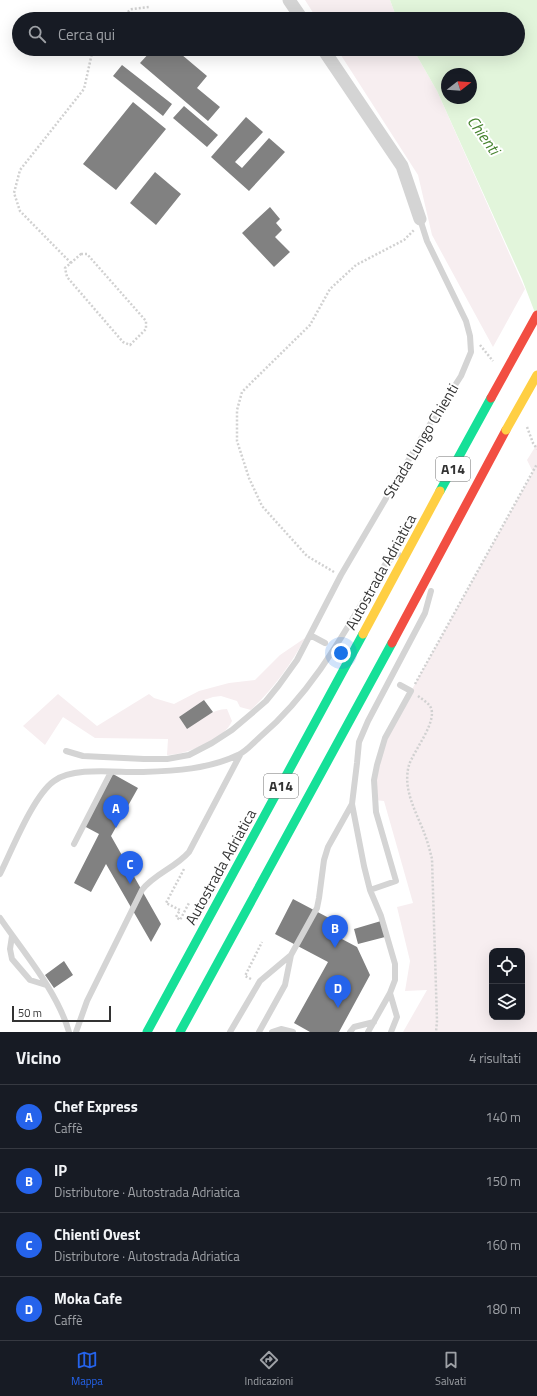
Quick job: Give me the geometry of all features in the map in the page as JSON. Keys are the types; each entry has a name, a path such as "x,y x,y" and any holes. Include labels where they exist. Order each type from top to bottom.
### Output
{"highway":[{"name":"Autostrada Adriatica","path":"147,1032 537,315"},
{"name":"A14","path":"180,1032 537,375"}],"street":[{"path":"289,0 297,12"},
{"name":"Strada Lungo Chienti","path":"328,56 402,166 420,219"}],"lane":[{"name":"Strada Lungo Chienti","path":"66,751 83,756 144,759 167,759 189,755 232,730 266,701 297,660 341,575 421,439 461,376 471,352 470,336 466,321 427,241 420,219"},
{"path":"76,1032 87,1001 142,890 150,881 178,863 189,852 240,755 273,726 299,699 328,659 386,563 415,540"},
{"path":"368,1032 390,993 394,980 395,964 381,916 370,890 352,804 359,742 368,721 425,613 438,559"},
{"path":"310,634 325,643"},
{"path":"370,890 396,881 376,812 374,780 385,738 411,691 400,685"},
{"path":"0,874 33,806 42,793 54,781 62,776 77,773 143,772 190,769 217,763 240,755"},
{"path":"74,844 111,772"},
{"path":"259,1032 285,985 291,955 317,908 320,898 324,860 328,848 352,804"},
{"path":"0,918 57,1002 69,1032"},
{"path":"12,936 10,949 12,959 30,980 46,985"},
{"path":"230,1032 260,981 291,955"},
{"path":"390,993 397,1017 391,1032"},
{"path":"350,1032 354,1027 361,1024 374,1022"},
{"path":"272,1032 281,1030 293,1032"}],"path":[{"path":"128,12 132,9 149,8"},
{"path":"71,263 20,211 14,193 20,170 84,89 91,56"},
{"path":"341,575 324,567 307,556 262,506 249,478 237,441 237,410 242,392 310,325 330,289 356,264 404,240 416,228 420,219"},
{"path":"81,254 87,254 146,321 146,329 130,345 123,342 67,277 65,268 71,263 81,254"},
{"path":"436,1032 437,1013 432,859 426,836 411,802 407,779 409,765 431,719 432,711 424,700 411,691 537,464"},
{"path":"186,867 166,903 180,910 176,917 180,920 189,903"},
{"path":"252,980 245,976 262,942"}],"shaded area":[{"path":"305,0 390,0 394,12 313,12"},
{"path":"342,56 417,56 437,91 441,104 443,104 525,289 493,347 432,235 418,175"},
{"path":"537,444 537,1032 403,1032 427,990 405,991 410,961 397,907 413,903 384,801 375,800 374,791 385,738 533,472 527,460"},
{"path":"305,638 294,658 281,676 267,694 251,710 240,707 237,701 221,696 204,700 179,717 187,729 211,713 227,709 232,721 228,728 213,740 194,749 167,755 168,739 95,738 63,717 45,745 23,726 58,694 97,726 149,694 154,698 174,704 199,691 229,683 255,680 280,655"}],"water":[{"name":"Chienti","path":"390,0 537,0 537,318 522,279 443,104 477,104 477,68 441,68 441,100 417,56 525,56 525,12 394,12"}],"building":[{"path":"146,56 183,56 207,76 197,88 220,107 208,121 140,63"},
{"path":"122,65 172,104 163,116 113,76"},
{"path":"133,102 166,129 116,190 83,164"},
{"path":"184,106 218,135 207,147 173,118"},
{"path":"246,117 263,132 235,162 242,168 269,138 285,152 249,191 211,157"},
{"path":"155,172 181,194 156,225 130,203"},
{"path":"270,207 280,219 276,223 282,230 275,237 290,252 274,267 242,233"},
{"path":"204,700 213,712 187,729 179,717"},
{"path":"113,774 138,788 111,836 161,924 151,942 106,864 91,892 74,883 99,834 84,826"},
{"path":"293,899 346,927 340,938 357,947 370,975 339,1032 310,1032 294,1023 328,962 275,934"},
{"path":"381,921 385,937 358,944 354,929"},
{"path":"64,961 73,975 54,988 45,975"}],"traffic: fast":[{"path":"440,491 491,398"},
{"path":"147,1032 363,634"},
{"path":"180,1032 392,643"}],"traffic: slow":[{"path":"506,430 537,375"},
{"path":"363,634 440,491"}],"traffic: jam":[{"path":"491,398 537,315"},
{"path":"392,643 506,430"}],"place":[{"name":"Chef Express","path":"116,828"},
{"name":"Chienti Ovest","path":"130,884"},
{"name":"IP","path":"335,948"},
{"name":"Moka Cafe","path":"338,1008"}]}
